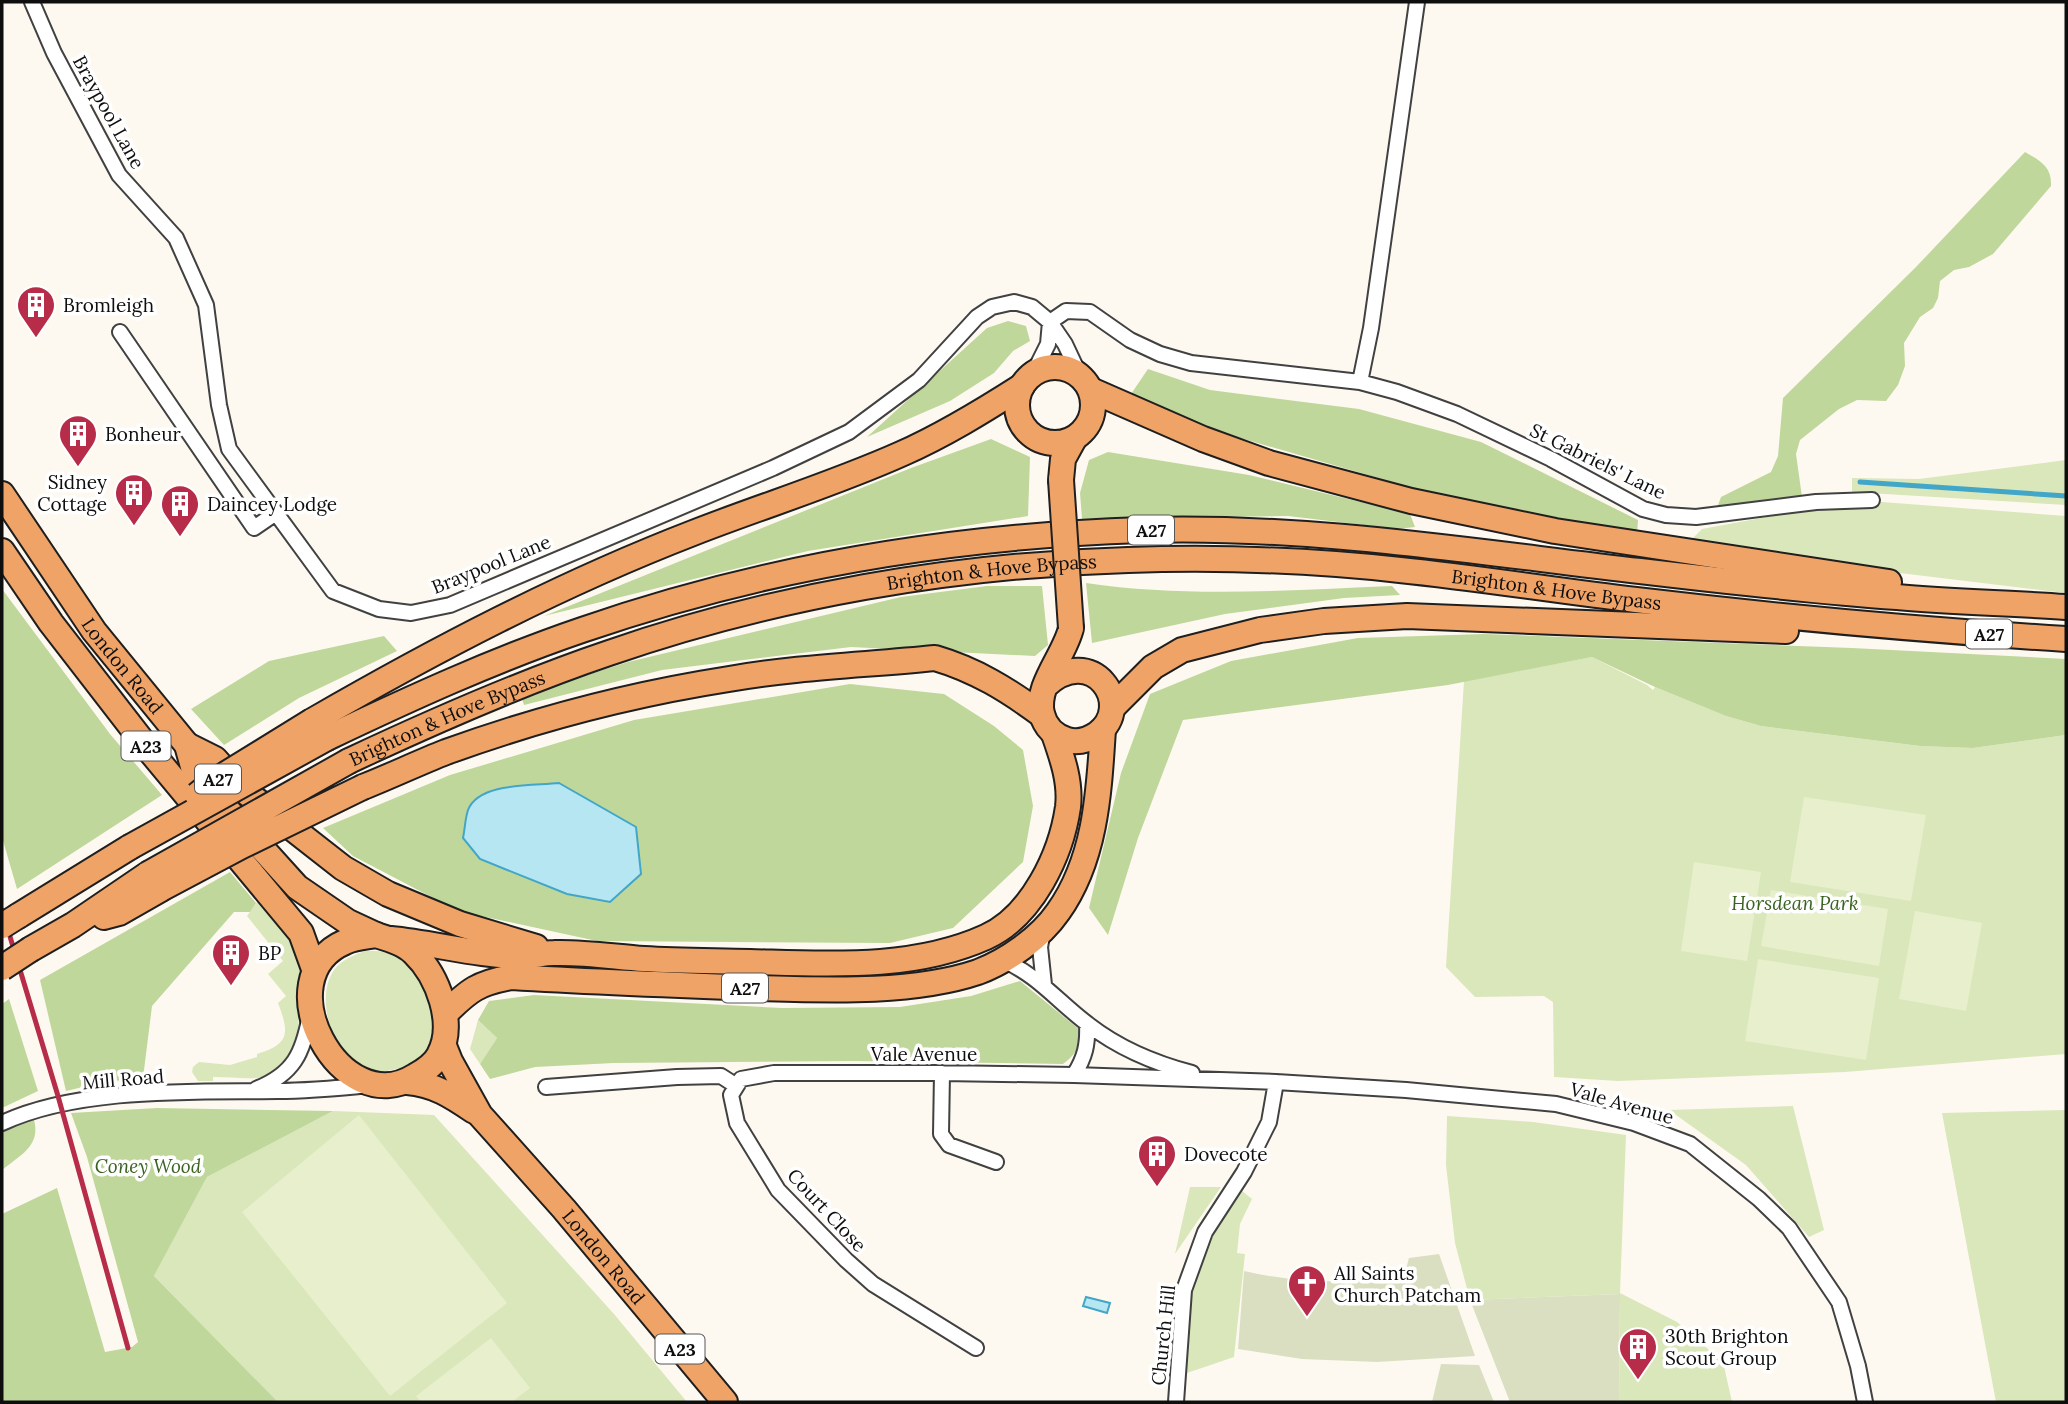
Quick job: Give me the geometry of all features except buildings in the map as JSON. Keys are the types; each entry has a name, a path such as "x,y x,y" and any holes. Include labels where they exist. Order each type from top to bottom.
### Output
{"highway":[{"path":"1044,442 1064,443 1074,439 1083,432 1093,412 1085,383 1069,370 1057,367 1044,369 1028,380 1017,408 1025,429 1044,442 1061,480"},
{"name":"A27","path":"10,921 130,847 213,782 320,730 384,679 491,623 691,533 901,454 953,428 1028,380"},
{"name":"A27","path":"1085,383 1203,439 1269,463 1411,501 1555,531 1836,573 2004,603"},
{"path":"1071,628 1084,659 1103,681 1111,697 1107,719 1085,740 1074,741 1048,725 1040,705 1045,686 1068,643 1071,628 1061,480 1063,459 1074,439"},
{"name":"London Road","path":"2,494 93,631 187,745 195,774 297,887 348,922 383,937"},
{"name":"Brighton & Hove Bypass","path":"320,730 583,629 689,597 782,573 878,556 1038,536 1144,530 1331,535 1398,540 1752,584 1899,598 2066,607"},
{"name":"London Road","path":"2,551 51,623 150,751 301,933 314,970"},
{"name":"Brighton & Hove Bypass","path":"2,968 73,925 154,882 349,761 517,686 611,652 697,626 804,600 917,579 1021,566 1128,559 1313,562 1403,570 1639,601 1912,629 2066,639"},
{"name":"A27","path":"445,1014 473,988 512,977 641,985 820,990 923,984 979,971 1002,960 1044,930 1073,889 1092,836 1107,719 1153,667 1182,650 1260,629 1324,621 1408,617 1616,623 1763,631 1912,629"},
{"name":"A27","path":"154,882 446,752 539,722 629,698 729,678 935,658 955,664 995,682 1048,725 1067,780 1068,806 1056,853 1046,874 1022,909 988,936 949,951 881,962 663,960 555,953 522,956 383,937"},
{"name":"A27","path":"893,662 932,669 954,677 999,701 1018,716 1042,748 1061,831"},
{"path":"1045,686 1053,678 1071,670 1090,673 1103,681"},
{"path":"187,745 215,759 242,789 298,835 343,868 388,894 460,924 555,953"},
{"path":"383,937 414,953 439,994 445,1014 444,1046 435,1062 407,1082 374,1085 361,1080 340,1065 325,1046 310,1012 314,970 331,950 355,938 383,937"},
{"name":"London Road","path":"444,1046 480,1115 564,1209 725,1402"},
{"name":"London Road","path":"407,1082 427,1084 449,1094 480,1115"}],"street":[{"name":"Braypool Lane","path":"32,2 54,53 119,175 176,238 206,305 219,405 229,449 333,591 379,609 411,612 450,604 773,468 849,432 919,380 977,317 1002,303 1022,303 1032,307 1050,322 1085,383"},
{"path":"1360,382 1371,328 1418,2"},
{"name":"St Gabriels' Lane","path":"1050,322 1066,311 1090,312 1130,340 1160,354 1191,363 1360,382 1429,402 1551,458 1643,509 1666,515 1696,517 1816,502 1872,500"},
{"path":"1028,380 1048,344 1050,322"},
{"path":"120,332 254,528 276,513"},
{"path":"1044,930 1040,947 1044,985"},
{"name":"Vale Avenue","path":"1002,960 1044,985 1087,1024 1128,1052 1168,1067 1220,1080"},
{"name":"Mill Road","path":"251,1091 269,1084 289,1069 305,1040 310,1012"},
{"path":"1074,1075 1086,1051 1087,1024"},
{"name":"Vale Avenue","path":"735,1085 741,1079 774,1073 1074,1075 1276,1082 1406,1090 1556,1104 1633,1123 1690,1143 1759,1199 1789,1228 1839,1302 1858,1366 1865,1402"},
{"path":"942,1073 941,1134 949,1145 988,1162 996,1162"},
{"path":"547,1087 688,1076 721,1076 735,1085"},
{"name":"Church Hill","path":"1176,1402 1184,1290 1205,1232 1244,1172 1269,1122 1276,1082"},
{"name":"Mill Road","path":"2,1124 33,1110 97,1099 374,1085"},
{"name":"Court Close","path":"735,1085 731,1095 737,1124 778,1191 873,1284 976,1348"}],"green space":[{"path":"2025,152 2044,165 2050,174 2051,186 1993,254 1969,267 1954,270 1940,281 1938,298 1933,308 1920,317 1904,343 1905,366 1898,385 1886,401 1857,400 1839,409 1800,440 1796,454 1802,497 1717,508 1721,497 1771,472 1778,456 1783,398 1916,267"},
{"path":"1008,321 1026,326 1030,341 1013,351 994,373 950,401 867,437 987,328"},
{"path":"1148,369 1210,390 1359,409 1481,442 1638,520 1637,534 1416,489 1237,437 1129,397"},
{"path":"991,439 1030,457 1028,516 808,551 544,616 911,468"},
{"path":"1108,452 1249,475 1410,514 1415,527 1397,529 1288,516 1082,519 1080,493 1089,460"},
{"path":"2066,460 2066,505 1852,492 1852,478 1919,479"},
{"path":"1882,502 2066,516 2066,593 1684,547 1702,529 1794,512"},
{"path":"1086,583 1200,592 1392,586 1400,595 1344,598 1225,614 1092,643"},
{"path":"987,586 1042,586 1048,645 1035,656 851,647 662,670 524,705 521,696 628,662 901,597"},
{"path":"2,589 110,734 162,795 17,889 2,837"},
{"path":"1484,634 2066,659 2066,735 1973,748 1920,746 1761,726 1726,716 1592,657 1448,685 1183,720 1138,838 1108,935 1089,908 1121,773 1150,694 1231,661 1358,638"},
{"path":"384,636 397,651 299,698 224,745 191,709 269,661"},
{"name":"Horsdean Park","path":"1592,657 1653,690 1655,687 1726,716 1761,726 1920,746 1973,748 2066,735 2066,1054 1845,1072 1618,1081 1554,1077 1553,1002 1544,996 1475,997 1446,967 1464,681"},
{"path":"850,684 944,694 994,726 1023,750 1033,806 1023,862 953,928 890,943 597,941 458,911 353,856 323,828 450,775 634,720","holes":["463,838 567,894 480,859"]},
{"path":"1804,797 1926,815 1911,901 1790,882"},
{"path":"1694,862 1761,872 1747,961 1681,951"},
{"path":"230,872 256,903 250,912 234,912 152,1006 143,1078 104,1082 66,1091 40,980"},
{"path":"1771,890 1888,909 1879,966 1761,946"},
{"path":"260,898 294,943 301,962 298,1037 292,1054 276,1073 265,1077 213,1077 213,1081 198,1081 192,1072 199,1062 230,1065 257,1057 257,1054 281,1042 284,1036 284,1023 278,1003 286,996 268,974 283,961 247,916"},
{"path":"1915,911 1982,923 1966,1011 1899,999"},
{"path":"365,951 379,951 402,958 419,974 431,996 434,1032 425,1051 407,1066 376,1071 362,1066 350,1057 332,1031 327,1015 328,984 340,963"},
{"path":"1758,959 1879,978 1866,1060 1745,1041"},
{"path":"1020,981 1080,1030 1076,1050 1063,1064 854,1061 614,1063 535,1067 490,1079 480,1064 497,1038 478,1020 489,1001 534,995 782,1008 900,1007 971,996"},
{"path":"9,999 38,1091 2,1108 2,1004"},
{"path":"478,1020 497,1038 480,1064 470,1049"},
{"path":"1793,1106 1824,1230 1809,1237 1746,1165 1669,1110"},
{"name":"Coney Wood","path":"157,1108 333,1111 207,1177 154,1276 278,1402 2,1402 2,1214 57,1188 105,1352 132,1347 138,1342 87,1157 71,1113"},
{"path":"2066,1110 2066,1402 1996,1402 1942,1113"},
{"path":"333,1111 434,1115 614,1314 687,1402 278,1402 154,1276 207,1177"},
{"path":"359,1115 507,1303 390,1396 242,1212"},
{"path":"1447,1116 1533,1122 1626,1135 1620,1293 1677,1322 1723,1362 1732,1402 1619,1402 1620,1294 1470,1300 1455,1243 1446,1165"},
{"path":"28,1118 34,1120 32,1143 2,1170 2,1133"},
{"path":"1190,1187 1221,1187 1175,1254"},
{"path":"1242,1191 1252,1199 1240,1224 1237,1253 1245,1254 1234,1357 1181,1375 1196,1278 1213,1236"},
{"path":"1439,1254 1475,1356 1377,1362 1302,1359 1238,1349 1244,1271 1320,1281 1397,1279 1406,1269 1409,1258"},
{"path":"1620,1294 1619,1402 1510,1402 1470,1300"},
{"path":"491,1338 530,1388 512,1402 421,1402 416,1396"},
{"path":"1441,1364 1479,1365 1494,1402 1432,1402"}],"water":[{"path":"559,783 636,827 641,874 610,902 567,894 480,859 463,838 468,810 483,794 508,787"},
{"path":"1086,1297 1110,1303 1107,1313 1083,1306"}],"waterway":[{"path":"1860,482 2066,496"}],"railway":[{"path":"2,910 58,1096 128,1348"}],"place":[{"name":"Bromleigh","path":"36,339"},
{"name":"Bonheur","path":"78,468"},
{"name":"Sidney Cottage","path":"134,527"},
{"name":"Daincey Lodge","path":"180,538"},
{"name":"BP","path":"231,987"},
{"name":"Dovecote","path":"1157,1188"},
{"name":"All Saints Church Patcham","path":"1307,1318"},
{"name":"30th Brighton Scout Group","path":"1638,1381"}]}
